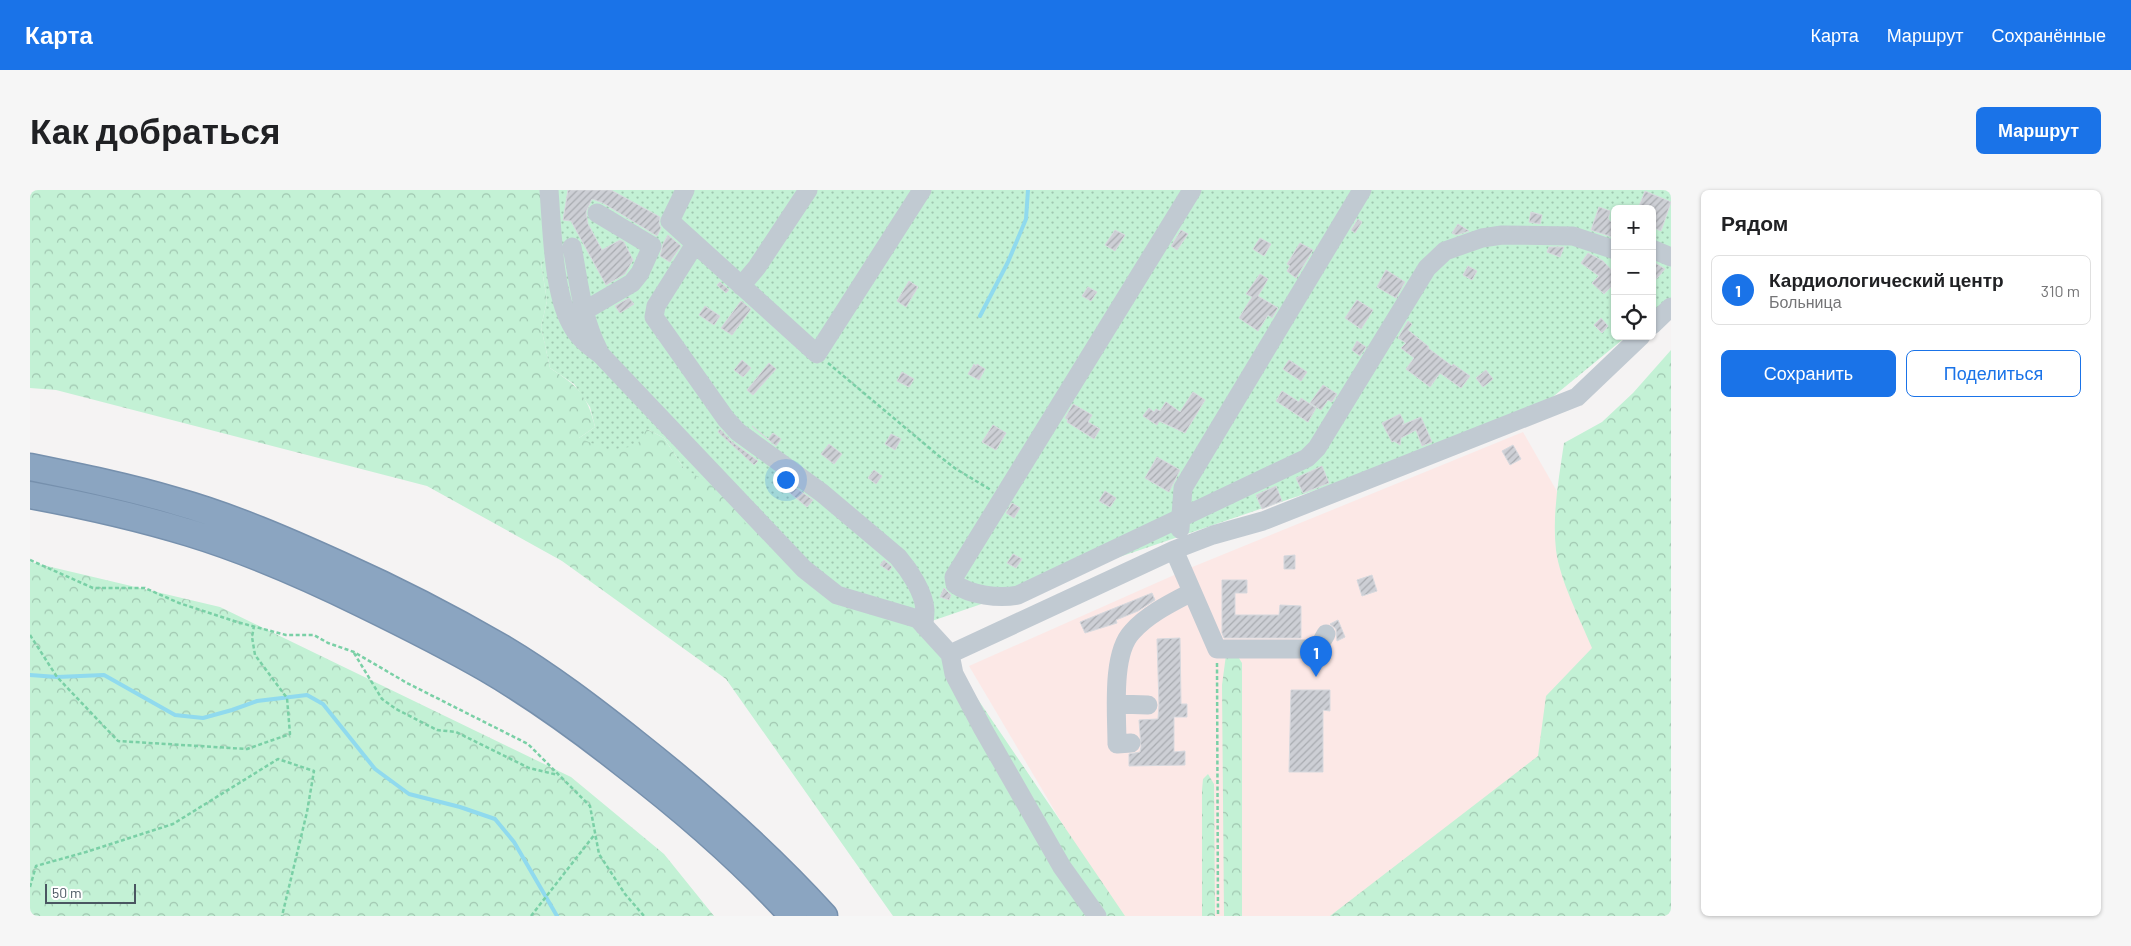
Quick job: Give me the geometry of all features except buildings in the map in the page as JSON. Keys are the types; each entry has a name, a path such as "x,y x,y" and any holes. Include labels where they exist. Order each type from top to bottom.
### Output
{"highway":[{"path":"30,468 158,496 234,520 299,546 385,585 503,649 597,713 672,772 744,835 797,886 824,916"},
{"path":"30,495 136,518 193,534 257,557 323,585 397,620 485,667 584,732 648,783 736,859 793,916"}],"lane":[{"path":"549,190 557,271 563,305 571,324 581,339 601,355 804,569 837,595 918,620 950,654 954,674 983,729 1062,867 1097,916"},
{"path":"685,190 670,221 817,354 922,190"},
{"path":"741,286 762,260 808,190"},
{"path":"1192,190 954,577 955,584 962,589 994,596 1018,595 1180,520 1307,458 1317,448 1428,268 1445,251 1482,238 1502,235 1573,236 1611,249"},
{"path":"1326,634 1319,646 1311,649 1217,649 1192,592 1177,548 1183,488 1362,190"},
{"path":"584,311 632,283 640,273 652,246 597,213"},
{"path":"695,244 656,306 654,317 726,419 738,432 822,493 905,565 920,594 925,609 924,626"},
{"path":"572,247 590,334 601,355"},
{"path":"1654,250 1671,257"},
{"path":"1656,321 1671,307"},
{"path":"950,654 1177,548 1263,521 1577,397 1637,340"},
{"path":"1131,743 1117,744 1120,657 1125,641 1131,632 1154,613 1192,592"},
{"path":"1118,704 1148,705"}],"path":[{"path":"817,354 939,456 956,469 1003,497"},
{"path":"30,560 94,588 145,588 179,603 286,635 314,635 328,643 354,652 407,683 528,744 590,806 599,854 625,894 644,916"},
{"path":"30,635 57,677 118,741 247,749 290,734 287,698 255,655 252,637 254,626"},
{"path":"1217,649 1218,916"},
{"path":"354,652 382,699 396,709 437,730 456,732 529,768 559,775"},
{"path":"30,887 36,866 173,824 278,760 314,771 307,812 282,916"},
{"path":"531,916 596,834"}],"shaded area":[{"path":"1523,432 1594,556 1663,687 1392,916 1117,916 969,666 1190,568"}],"green space":[{"path":"30,190 557,190 554,248 541,263 547,301 541,327 550,368 580,392 592,415 595,427 579,438 647,429 664,438 683,467 731,489 766,531 892,615 926,623 1125,916 893,916 726,679 562,561 427,486 56,390 30,388"},
{"path":"557,190 1671,190 1671,300 1656,312 1656,205 1611,205 1611,340 1622,340 1527,418 926,623 892,615 839,607 797,559 766,531 745,523 731,489 712,486 683,467 664,438 647,429 636,446 609,450 579,438 595,427 590,407 574,384 550,368 541,327 547,301 541,263 554,248"},
{"path":"1671,350 1671,916 1330,916 1538,756 1546,696 1592,648 1566,587 1556,550 1555,510 1564,443 1602,422 1633,393"},
{"path":"30,562 220,607 571,777 664,854 714,916 30,916"},
{"path":"1226,655 1237,655 1242,663 1242,916 1224,916 1222,685"},
{"path":"1208,774 1214,784 1215,916 1202,916 1202,790 1203,779"}],"waterway":[{"path":"980,316 1008,262 1026,219 1028,190"},
{"path":"30,675 57,677 104,675 175,715 203,718 257,701 307,695 323,704 375,769 409,794 460,807 495,819 514,842 557,916"}],"place":[{"name":"Кардиологический центр","path":"1316,677"}]}
